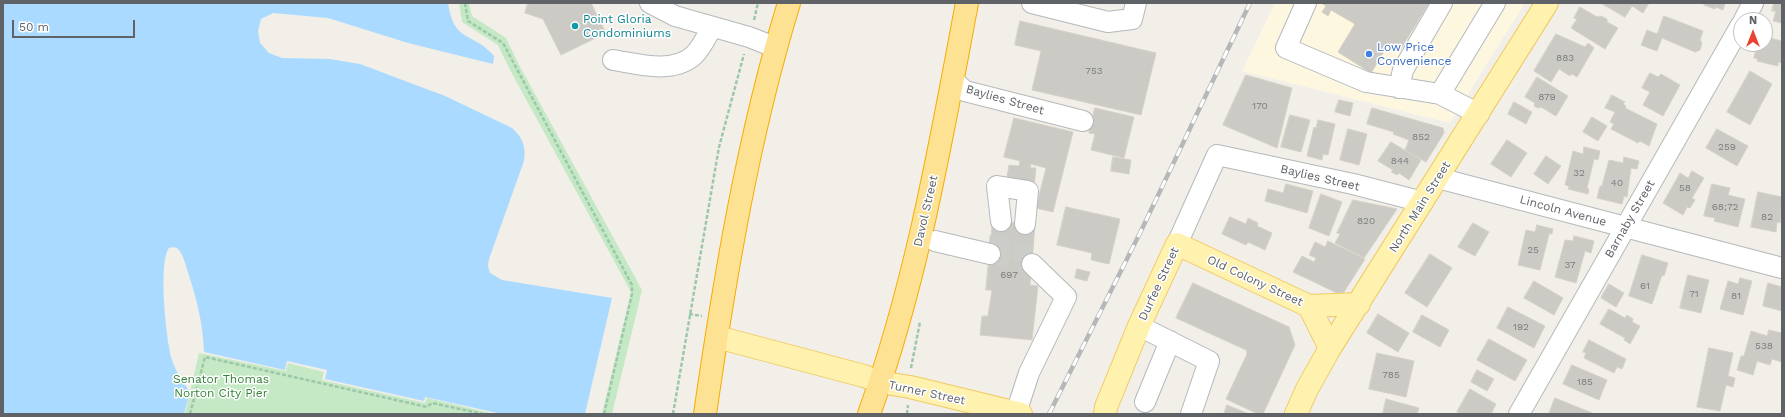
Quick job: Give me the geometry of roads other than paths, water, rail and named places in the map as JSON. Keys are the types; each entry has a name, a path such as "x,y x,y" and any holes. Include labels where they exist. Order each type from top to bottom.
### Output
{"highway":[{"path":"705,414 742,195 776,48 789,3"},
{"name":"Davol Street","path":"869,414 898,324 923,226 967,3"},
{"path":"880,382 884,414"}],"main road":[{"name":"North Main Street","path":"1296,414 1307,389 1330,348 1479,114 1547,3"},
{"name":"Old Colony Street","path":"1177,244 1309,306 1359,304"},
{"name":"Durfee Street","path":"1105,414 1106,407 1139,326 1177,244"},
{"path":"1309,306 1330,348"},
{"name":"Turner Street","path":"717,337 864,376 880,382 910,387 1019,413"}],"street":[{"path":"650,3 675,16 749,38 776,48"},
{"path":"1032,3 1087,10 1108,22 1132,19 1136,3"},
{"path":"1306,3 1286,48 1366,82 1440,94 1479,114"},
{"path":"1399,88 1404,70 1442,3"},
{"path":"1440,94 1495,3"},
{"path":"1748,12 1753,3"},
{"path":"613,60 646,66 680,64 694,55 712,27"},
{"name":"Barnaby Street","path":"1519,414 1733,38"},
{"name":"Baylies Street","path":"953,80 965,91 1083,121"},
{"name":"Baylies Street","path":"1217,155 1423,202"},
{"name":"Durfee Street","path":"1177,244 1217,155"},
{"name":"Lincoln Avenue","path":"1438,178 1782,268"},
{"path":"1000,221 997,186 1028,191 1025,224"},
{"path":"935,241 990,254"},
{"path":"1019,413 1029,373 1066,297 1032,264"},
{"path":"1139,326 1209,361 1190,414"},
{"path":"1145,402 1170,341"}],"water":[{"path":"3,3 448,3 455,25 465,36 479,43 494,56 493,64 408,43 328,18 273,13 261,19 258,31 260,43 269,53 282,58 330,59 360,64 445,96 512,128 516,132 523,143 525,151 524,161 489,259 488,266 490,273 502,280 612,298 585,414 502,414 425,397 424,401 325,379 327,370 287,361 285,370 204,352 201,320 185,261 180,251 173,247 169,248 164,268 164,302 167,336 172,360 175,369 190,392 184,414 3,414"}],"tunnel":[{"path":"998,256 1001,221"},
{"path":"1022,262 1025,224"},
{"path":"990,254 1032,264"}],"railway":[{"path":"1049,414 1140,233 1250,3"}],"place":[{"name":"Point Gloria Condominiums","path":"575,26"},
{"name":"Low Price Convenience","path":"1369,54"}],"park label":[{"name":"Senator Thomas Norton City Pier","path":"221,386"}]}
